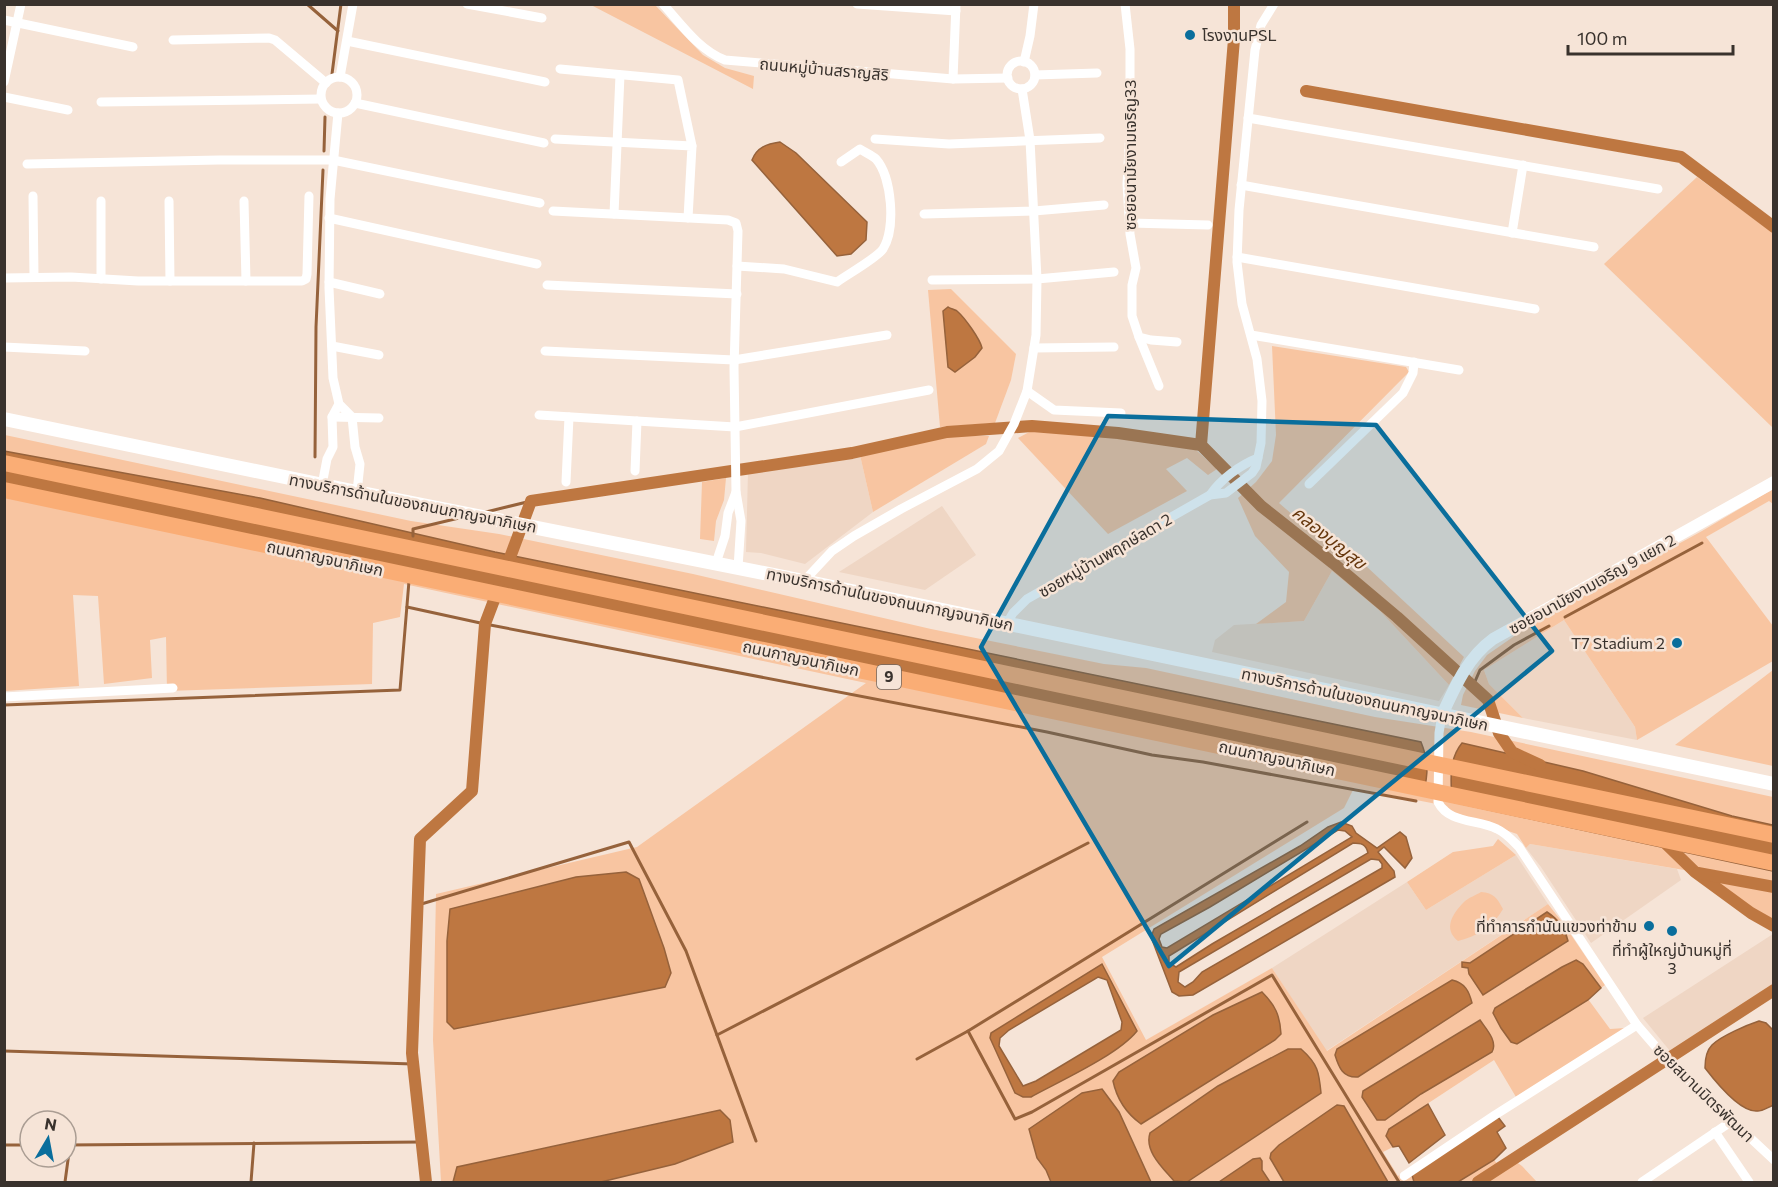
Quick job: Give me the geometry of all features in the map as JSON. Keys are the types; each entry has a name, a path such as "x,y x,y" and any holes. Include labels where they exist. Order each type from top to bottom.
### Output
{"highway":[{"name":"ถนนกาญจนาภิเษก","path":"4,463 1773,836"},
{"name":"ถนนกาญจนาภิเษก","path":"4,490 1773,863"}],"main road":[{"name":"ทางบริการด้านในของถนนกาญจนาภิเษก","path":"4,419 322,485 738,567 1773,784"}],"street":[{"path":"4,82 21,4"},
{"path":"340,77 353,4"},
{"path":"467,4 489,6 542,18"},
{"name":"ถนนหมู่บ้านสราญสิริ","path":"663,4 705,50 725,60 953,79 1008,78"},
{"path":"857,4 956,8 953,79"},
{"path":"1024,62 1034,4"},
{"name":"ซอยอนามัยงามเจริญ33","path":"1125,4 1130,49 1131,129 1127,184 1136,268 1132,285 1132,316 1159,386"},
{"path":"1258,458 1261,443 1262,401 1257,359 1242,304 1237,240 1257,37 1261,25 1274,4"},
{"path":"4,20 133,47"},
{"path":"172,39 269,38 275,40 326,83"},
{"path":"347,41 545,82"},
{"path":"1024,62 1032,66 1035,75 1031,85 1022,89 1014,87 1008,78 1008,73 1013,64 1024,62"},
{"path":"560,69 678,80 692,147 688,218"},
{"path":"1035,75 1097,73"},
{"path":"614,214 620,75"},
{"path":"340,77 350,82 354,86 357,98 355,103 346,111 338,113 329,110 321,99 321,90 326,83 340,77"},
{"path":"804,581 832,551 854,536 901,508 977,469 999,451 1014,424 1027,391 1036,335 1037,279 1030,140 1022,89"},
{"path":"4,97 68,110"},
{"path":"102,102 321,99"},
{"path":"355,103 544,143"},
{"path":"338,113 329,218 333,378 339,404 352,417 355,447 360,465 357,492"},
{"path":"1248,118 1658,189"},
{"path":"875,139 949,144 1101,138"},
{"path":"555,139 692,147"},
{"path":"737,266 784,269 837,282 882,251 889,238 891,217 888,184 876,160 860,149 841,162"},
{"path":"27,164 333,160 540,203"},
{"path":"1512,232 1522,165"},
{"path":"1241,185 1594,247"},
{"path":"33,196 34,277"},
{"path":"4,278 302,281 306,279 309,196"},
{"path":"101,201 101,279"},
{"path":"169,201 170,281"},
{"path":"244,201 246,281"},
{"path":"924,214 1034,211 1104,205"},
{"path":"553,211 728,220 736,223 738,231 734,360 735,492 741,521 738,567"},
{"path":"329,218 537,264"},
{"path":"1130,223 1208,225"},
{"path":"1237,257 1535,309"},
{"path":"932,280 1037,279 1114,272"},
{"path":"329,282 380,294"},
{"path":"547,285 737,294"},
{"path":"545,351 734,360 887,335"},
{"path":"1251,335 1459,370"},
{"path":"1139,337 1177,342"},
{"path":"332,346 379,355"},
{"path":"1034,348 1114,347"},
{"path":"4,348 85,351"},
{"path":"1309,484 1403,393 1413,373 1414,362"},
{"path":"538,415 735,427 929,390"},
{"path":"1027,391 1054,410 1121,413"},
{"path":"322,485 327,459 333,447 332,417 339,404"},
{"path":"332,417 380,418"},
{"path":"566,482 569,417"},
{"path":"635,471 637,421"},
{"name":"ซอยหมู่บ้านพฤกษ์ลดา 2","path":"1210,495 1217,485 1245,464 1258,458"},
{"name":"ซอยหมู่บ้านพฤกษ์ลดา 2","path":"1007,623 1027,599 1210,495 1226,493 1252,473 1258,458"},
{"name":"ซอยอนามัยงามเจริญ 9 แยก 2","path":"1442,715 1468,663 1481,647 1773,482"},
{"path":"716,563 735,492"},
{"path":"4,697 173,688"},
{"name":"ซอยสมานมิตรพัฒนา","path":"1442,715 1439,733 1438,802 1440,807 1451,816 1496,828 1509,836 1519,847 1637,1025 1666,1059 1773,1160"},
{"path":"1404,1176 1637,1025"},
{"path":"1646,1181 1732,1121"},
{"path":"1715,1132 1749,1182"}],"highlighted area":[{"path":"1108,416 1376,425 1552,651 1169,966 981,647"}],"shaded area":[{"path":"591,5 655,5 703,55 725,68 754,76 753,89"},
{"path":"780,142 796,153 867,222 866,240 851,254 837,256 752,160 763,147"},
{"path":"1697,177 1773,233 1773,428 1604,264"},
{"path":"951,289 1016,354 1011,380 995,423 940,427 928,290"},
{"path":"948,307 957,311 964,318 982,348 975,357 955,372 948,367 943,311"},
{"path":"1272,346 1406,367 1409,372 1279,503 1315,534 1338,540 1464,657 1449,685 1380,611 1332,571 1304,621 1256,624 1286,602 1289,572 1255,536 1238,498 1256,482 1272,461 1276,435"},
{"path":"1033,430 1131,438 1195,449 1217,469 1208,475 1187,458 1166,469 1187,491 1108,534 1018,438"},
{"path":"5,435 411,521 499,534 693,574 931,629 1104,664 1146,668 1375,717 1471,732 1773,797 1773,932 1690,871 1530,844 1526,848 1517,834 1450,811 1447,806 1354,788 1344,808 1102,957 1146,1040 1272,968 1327,1051 1548,904 1605,985 1601,988 1583,964 1575,960 1495,1008 1518,1044 1588,999 1610,1029 1625,1028 1516,1097 1494,1060 1389,1129 1386,1136 1393,1147 1383,1152 1398,1176 1410,1167 1414,1182 1388,1182 1344,1106 1337,1105 1279,1145 1270,1158 1284,1182 1270,1182 1262,1170 1262,1161 1259,1158 1253,1159 1219,1182 1151,1182 1119,1112 1037,1157 1051,1182 601,1182 675,1164 733,1142 677,1119 457,1167 453,1182 441,1182 433,1040 436,894 637,847 866,683 404,584 400,617 373,623 372,684 167,691 166,637 150,640 152,678 104,684 98,596 73,595 79,686 5,691","holes":["639,879 671,973 664,987 447,1022 447,941 450,909","1568,941 1487,993 1475,983 1462,963","1102,964 1130,1039 1031,1097 1015,1093 991,1033","1262,992 1115,1092 1113,1081 1119,1073 1213,1015","1479,1020 1492,1052 1421,1094 1384,1120 1377,1120 1362,1096 1363,1091"]},
{"path":"947,435 989,436 986,444 873,512 860,455"},
{"path":"4,451 260,498 495,552 1421,742 1427,767 1424,792 5,495"},
{"path":"860,455 873,512 805,564 761,553 746,552 748,472"},
{"path":"726,478 724,500 716,521 714,541 700,539 702,482"},
{"name":"T7 Stadium 2","path":"1773,489 1773,504 1769,501 1706,537 1773,626 1773,661 1637,740 1635,727 1564,620 1484,670 1489,684 1523,718 1461,705 1463,695 1475,671 1487,655 1529,626 1702,531"},
{"path":"942,506 976,555 925,590 839,572"},
{"path":"1332,571 1380,611 1449,685 1439,701 1212,652 1215,640 1234,625 1304,621"},
{"path":"1564,620 1635,727 1637,740 1523,718 1489,684 1484,670"},
{"path":"1773,670 1773,766 1675,745"},
{"path":"1462,743 1583,771 1732,816 1773,825 1773,871 1452,802 1452,764"},
{"path":"1341,822 1352,826 1356,833 1377,848 1400,832 1406,837 1412,858 1405,868 1384,847 1378,852 1394,871 1395,877 1193,995 1179,996 1172,992 1151,937 1154,929 1300,846 1328,827","holes":["1338,830 1345,831 1352,837 1167,948 1162,947 1159,939 1161,934","1353,843 1361,844 1366,848 1368,853 1176,967 1169,963 1169,956","1371,859 1379,860 1382,864 1382,868 1202,972 1185,987 1178,982 1179,972"]},
{"path":"1498,839 1516,855 1426,910 1407,882 1453,852 1493,846"},
{"path":"1530,844 1677,869 1681,880 1591,943 1526,848"},
{"path":"1516,855 1548,904 1326,1051 1272,968 1407,882 1426,910"},
{"path":"626,872 639,879 664,948 671,973 665,987 454,1029 447,1022 447,941 450,909 576,877"},
{"path":"1481,892 1495,897 1503,909 1484,930 1458,941 1453,936 1450,927 1453,916 1466,901"},
{"path":"1547,912 1560,925 1568,941 1483,995 1469,974 1468,968 1462,967 1462,962 1470,963"},
{"path":"1773,934 1773,986 1670,1051 1643,1018"},
{"path":"1576,960 1583,964 1601,988 1588,1000 1517,1044 1511,1042 1493,1013 1495,1008"},
{"path":"1102,964 1137,1031 1103,1058 1031,1097 1023,1097 1015,1093 990,1038 991,1033","holes":["1098,977 1107,980 1122,1022 1121,1030 1036,1081 1023,1086 999,1046 1000,1038 1009,1030"]},
{"path":"1452,980 1466,988 1472,1003 1358,1077 1349,1076 1342,1071 1335,1055 1337,1049"},
{"path":"1262,992 1278,1016 1281,1034 1275,1040 1141,1124 1123,1106 1113,1081 1119,1072 1213,1015"},
{"path":"1480,1020 1494,1044 1492,1052 1421,1094 1385,1120 1377,1120 1362,1097 1363,1091"},
{"path":"1759,1021 1766,1023 1773,1030 1774,1105 1758,1111 1749,1110 1735,1101 1705,1068 1706,1056 1712,1045 1741,1028"},
{"path":"1288,1049 1301,1049 1311,1059 1318,1074 1321,1093 1187,1182 1174,1181 1152,1153 1150,1133 1218,1086"},
{"path":"1102,1089 1119,1112 1151,1182 1051,1182 1037,1158 1029,1129 1082,1093"},
{"path":"1428,1104 1445,1135 1409,1163 1399,1146 1393,1147 1386,1136 1389,1129"},
{"path":"1337,1105 1344,1106 1388,1182 1284,1182 1270,1158 1271,1153"},
{"path":"720,1110 730,1120 733,1142 675,1164 601,1182 453,1182 457,1167"},
{"path":"1498,1117 1505,1126 1497,1132 1506,1148 1494,1160 1458,1182 1414,1182 1412,1175"},
{"path":"1260,1158 1262,1170 1270,1182 1219,1182 1253,1159"},
{"path":"1494,1160 1503,1170 1515,1161 1537,1182 1458,1182"}],"waterway":[{"path":"307,4 338,31"},
{"path":"332,74 341,4"},
{"name":"คลองบุญสุข","path":"1234,4 1234,39 1201,445 1261,506 1397,617 1488,700 1499,733 1512,752 1540,765"},
{"path":"1306,91 1681,157 1774,227"},
{"path":"324,151 325,117"},
{"path":"315,457 316,327 323,170"},
{"path":"505,571 531,501 852,453 947,432 1032,426 1118,433 1201,445"},
{"path":"486,512 531,501"},
{"path":"413,536 413,529 459,518"},
{"path":"1565,617 1702,543"},
{"path":"4,705 400,690 409,581"},
{"path":"426,1182 412,1053 420,839 472,791 485,624 499,587"},
{"path":"407,607 1047,732 1152,755 1203,762 1416,801"},
{"path":"1473,686 1480,670 1514,645 1549,626"},
{"path":"917,1059 968,1031 1307,822"},
{"name":"คลองบุญสุข","path":"1661,839 1695,872 1751,913 1774,926"},
{"path":"418,905 629,842 686,951 756,1141"},
{"path":"717,1035 1088,843"},
{"path":"1698,873 1774,887"},
{"path":"968,1031 1015,1119 1032,1112 1272,975 1399,1182"},
{"path":"1478,1182 1774,990"},
{"path":"4,1051 413,1064"},
{"path":"78,1145 421,1142"},
{"path":"251,1182 254,1143"},
{"path":"4,1145 18,1145"},
{"path":"65,1182 67,1169"}],"place":[{"name":"โรงงานPSL","path":"1190,35"},
{"name":"T7 Stadium 2","path":"1677,643"},
{"name":"ที่ทำการกำนันแขวงท่าข้าม","path":"1649,926"},
{"name":"ที่ทำผู้ใหญ่บ้านหมู่ที่ 3","path":"1672,931"}]}
